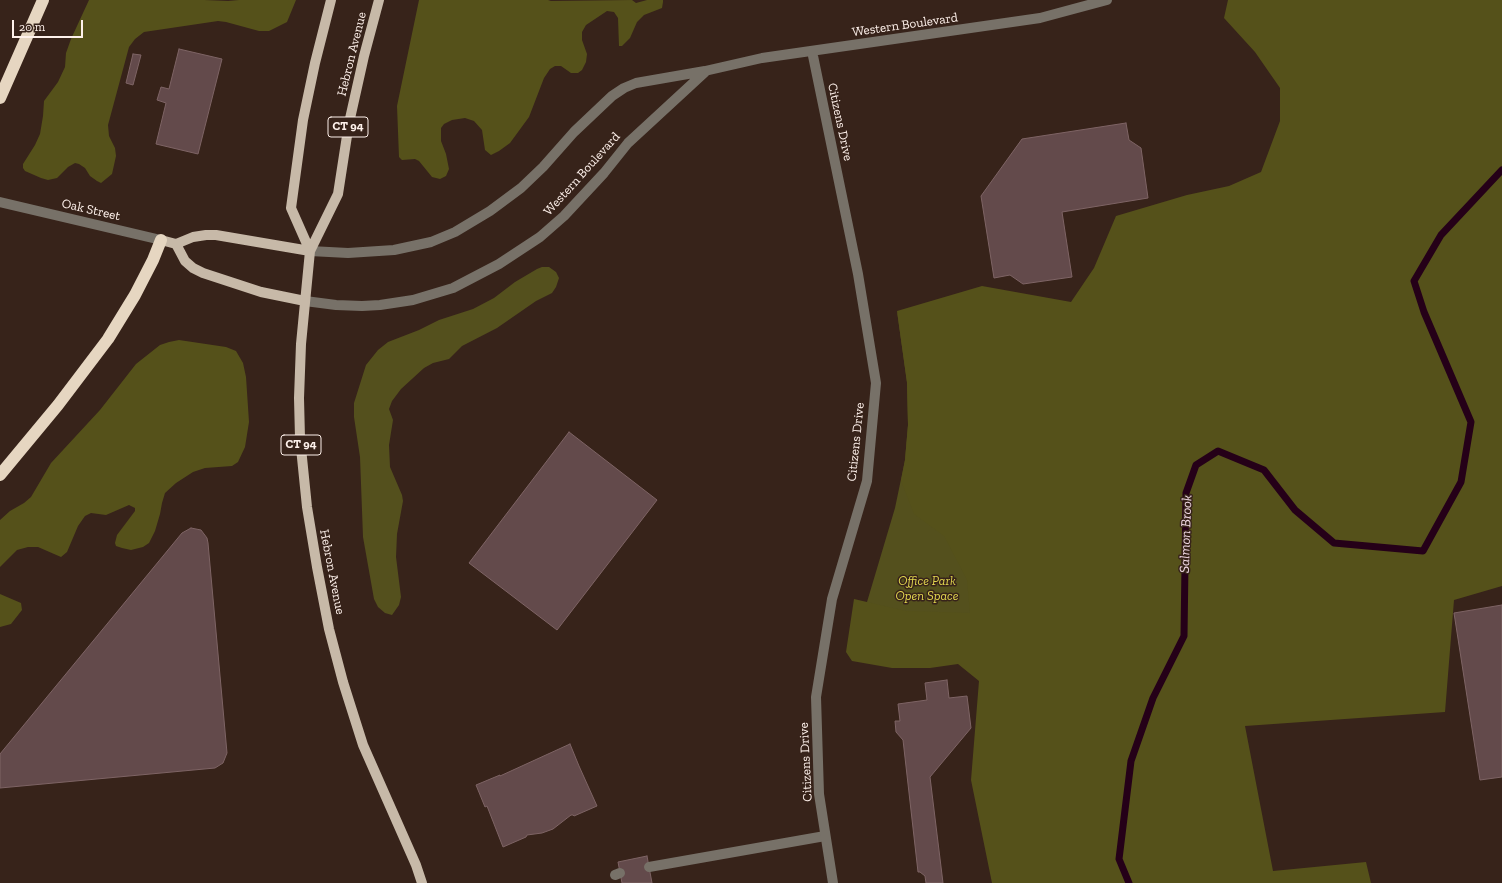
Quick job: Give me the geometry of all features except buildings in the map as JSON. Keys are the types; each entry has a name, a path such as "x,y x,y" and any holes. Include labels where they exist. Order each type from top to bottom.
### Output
{"highway":[{"path":"0,98 43,0"},
{"path":"0,475 58,405 108,339 135,295 153,260 161,240"}],"main road":[{"name":"Hebron Avenue","path":"310,251 291,208 303,120 315,63 331,0"},
{"name":"Hebron Avenue","path":"379,0 350,116 338,194 310,251 301,344 299,383 300,438 307,507 321,588 336,655 359,733 372,768 416,864 422,883"},
{"path":"305,301 261,292 203,273 185,261 176,244 193,237 206,234 310,251"},
{"name":"Oak Street","path":"161,240 176,244"}],"street":[{"name":"Western Boulevard","path":"310,251 348,253 394,250 425,244 447,236 481,217 521,188 543,167 574,132 612,96 624,88 636,83 705,71 762,58 1040,18 1107,0"},
{"name":"Citizens Drive","path":"812,51 858,274 876,383 866,481 832,599 816,697 819,794 833,883"},
{"name":"Western Boulevard","path":"305,301 336,305 362,306 392,304 431,296 453,288 500,264 540,237 564,216 604,173 628,143 705,71"},
{"name":"Oak Street","path":"0,202 161,240"},
{"path":"649,867 825,836"}],"green space":[{"path":"542,267 549,267 556,272 559,278 552,293 536,301 497,328 462,346 449,359 433,363 424,368 401,389 392,401 389,409 393,420 389,445 390,467 402,495 403,501 397,534 396,557 401,597 399,605 392,615 385,613 378,607 374,599 363,537 360,457 354,417 354,403 366,365 378,350 388,342 419,330 439,320 473,309 494,298 515,282"},
{"name":"Office Park Open Space","path":"897,311 999,633 857,652 867,602 895,508 905,460 908,425 907,382"}],"shaded area":[{"path":"89,0 296,0 287,22 269,31 259,31 218,21 144,32 135,39 129,47 108,125 109,136 115,148 116,156 112,174 101,183 90,176 85,168 75,163 68,167 57,178 48,180 25,171 23,164 40,134 44,101 58,82 65,67 66,53 71,39"},
{"path":"419,0 632,0 636,3 647,0 663,0 663,2 662,8 644,15 637,22 630,38 622,46 619,46 618,18 614,12 607,11 586,25 582,32 582,40 587,54 586,62 582,70 578,73 571,73 561,66 555,66 550,69 544,78 529,117 510,143 499,151 491,155 485,150 482,130 474,121 465,118 452,120 444,124 441,128 441,141 446,154 449,169 446,176 440,179 432,177 419,161 415,159 402,160 399,157 397,106"},
{"path":"1228,0 1502,0 1502,586 1454,600 1445,712 1245,726 1273,871 1366,862 1371,883 992,883 971,780 979,681 958,664 930,668 892,668 852,661 846,652 854,599 906,611 970,613 967,580 944,536 914,514 901,481 905,460 908,425 907,383 897,311 982,286 1071,302 1094,268 1116,216 1187,195 1229,186 1261,172 1280,121 1280,88 1255,52 1224,18"},
{"path":"179,340 226,347 236,351 243,363 246,377 249,422 245,447 238,462 232,466 205,468 193,472 176,483 165,493 155,531 149,543 143,547 131,550 116,546 115,543 117,535 135,511 135,508 129,505 106,515 91,513 85,516 78,526 67,552 61,557 38,547 28,547 17,550 0,567 0,520 10,511 31,497 51,463 100,410 136,364 160,345"},
{"path":"0,594 21,603 22,610 11,624 0,627"}],"waterway":[{"name":"Salmon Brook","path":"1129,883 1119,859 1131,761 1153,698 1184,636 1186,493 1196,465 1218,451 1264,470 1295,510 1334,543 1423,551 1461,482 1471,422 1424,312 1414,281 1441,235 1502,170"}]}
